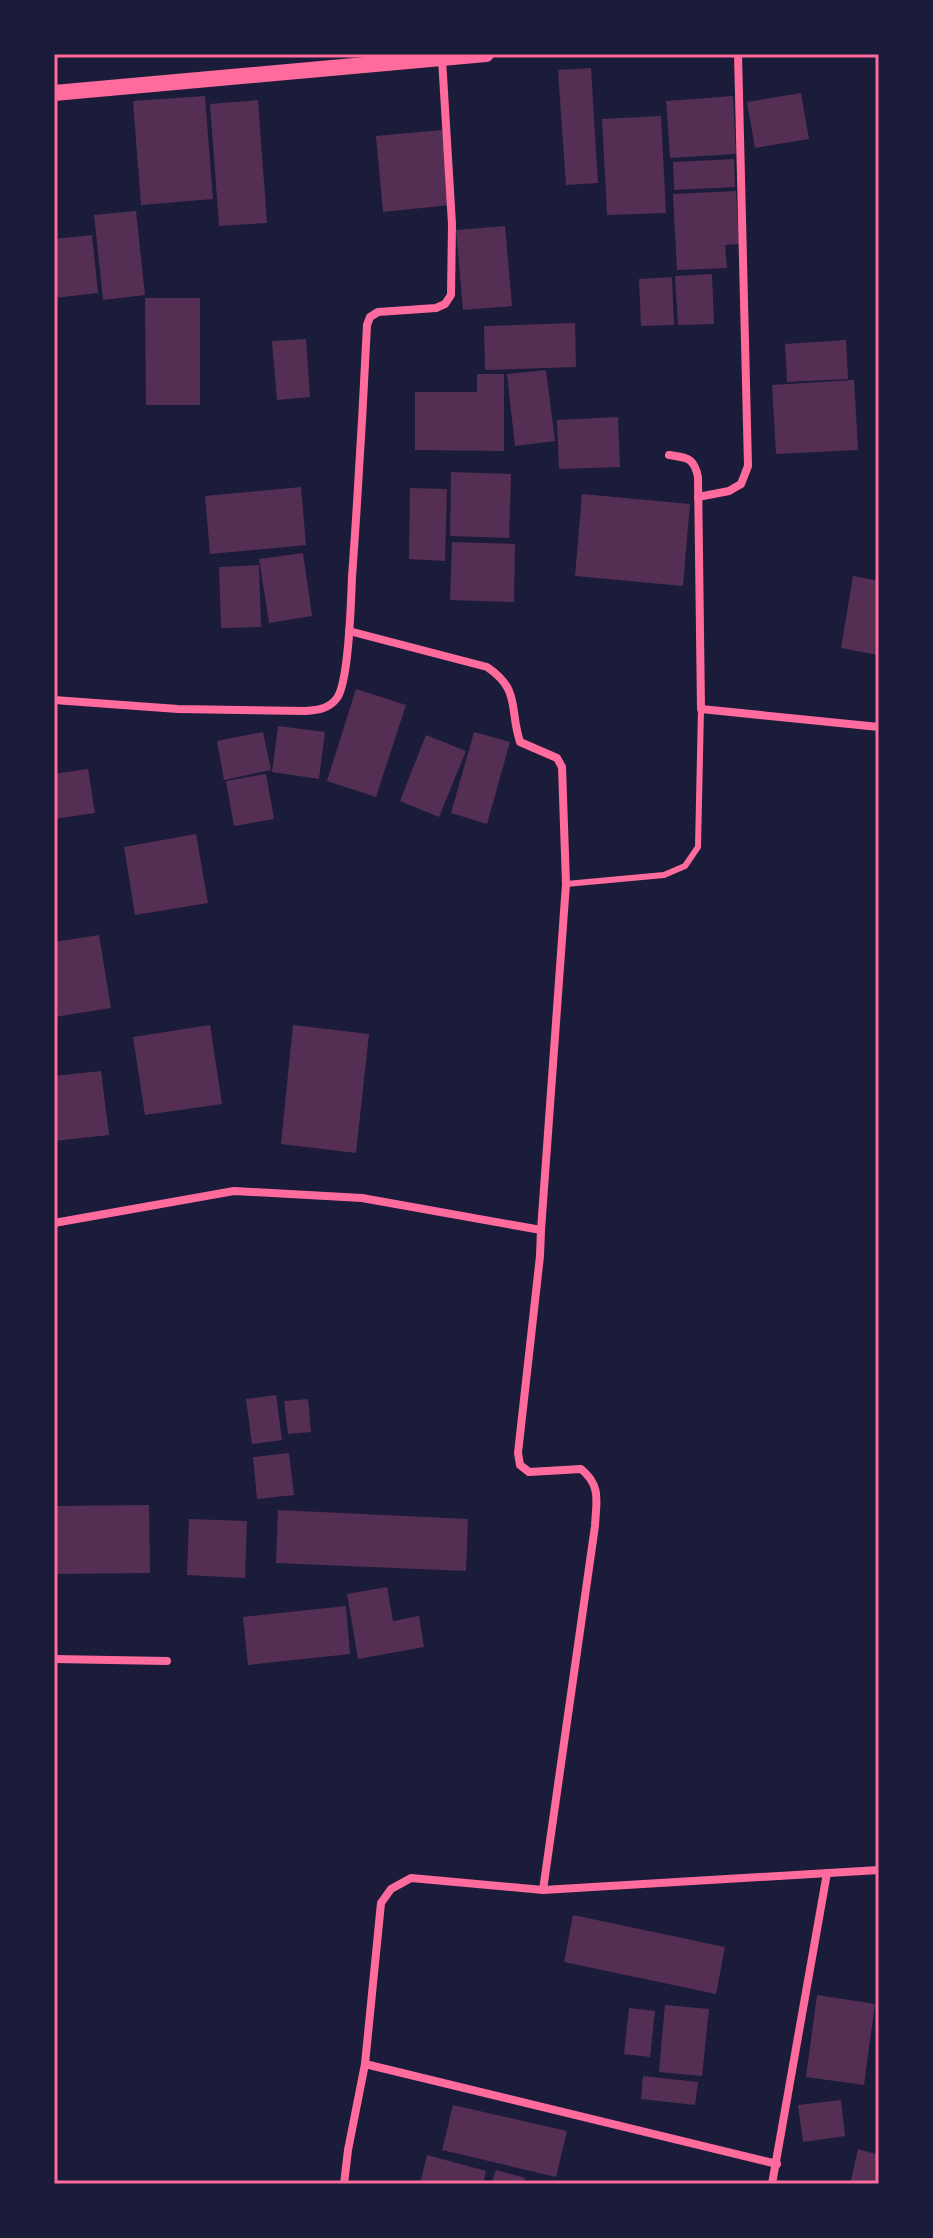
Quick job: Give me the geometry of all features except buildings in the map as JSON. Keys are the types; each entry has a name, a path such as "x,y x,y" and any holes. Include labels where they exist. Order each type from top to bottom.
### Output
{"main road":[{"path":"54,93 486,54"}],"street":[{"path":"698,497 729,491 741,484 748,466 738,54"},
{"path":"54,700 178,709 305,711 325,709 338,696 344,679 349,631 367,325 370,317 378,312 436,308 445,304 451,295 452,224 441,58"},
{"path":"669,455 687,458 696,466 701,709 879,727"},
{"path":"349,631 487,667 501,677 512,695 515,728 520,742 557,758 562,767 566,884 540,1256 518,1453 520,1465 529,1472 581,1469 596,1486 595,1526 543,1890"},
{"path":"54,1223 234,1191 362,1198 541,1230"},
{"path":"54,1659 167,1661"},
{"path":"344,2184 365,2064 381,1903 391,1889 411,1878 543,1890 879,1870"},
{"path":"772,2184 827,1873"},
{"path":"365,2064 777,2164"}],"lane":[{"path":"566,884 664,875 685,866 698,847 701,709"}]}
